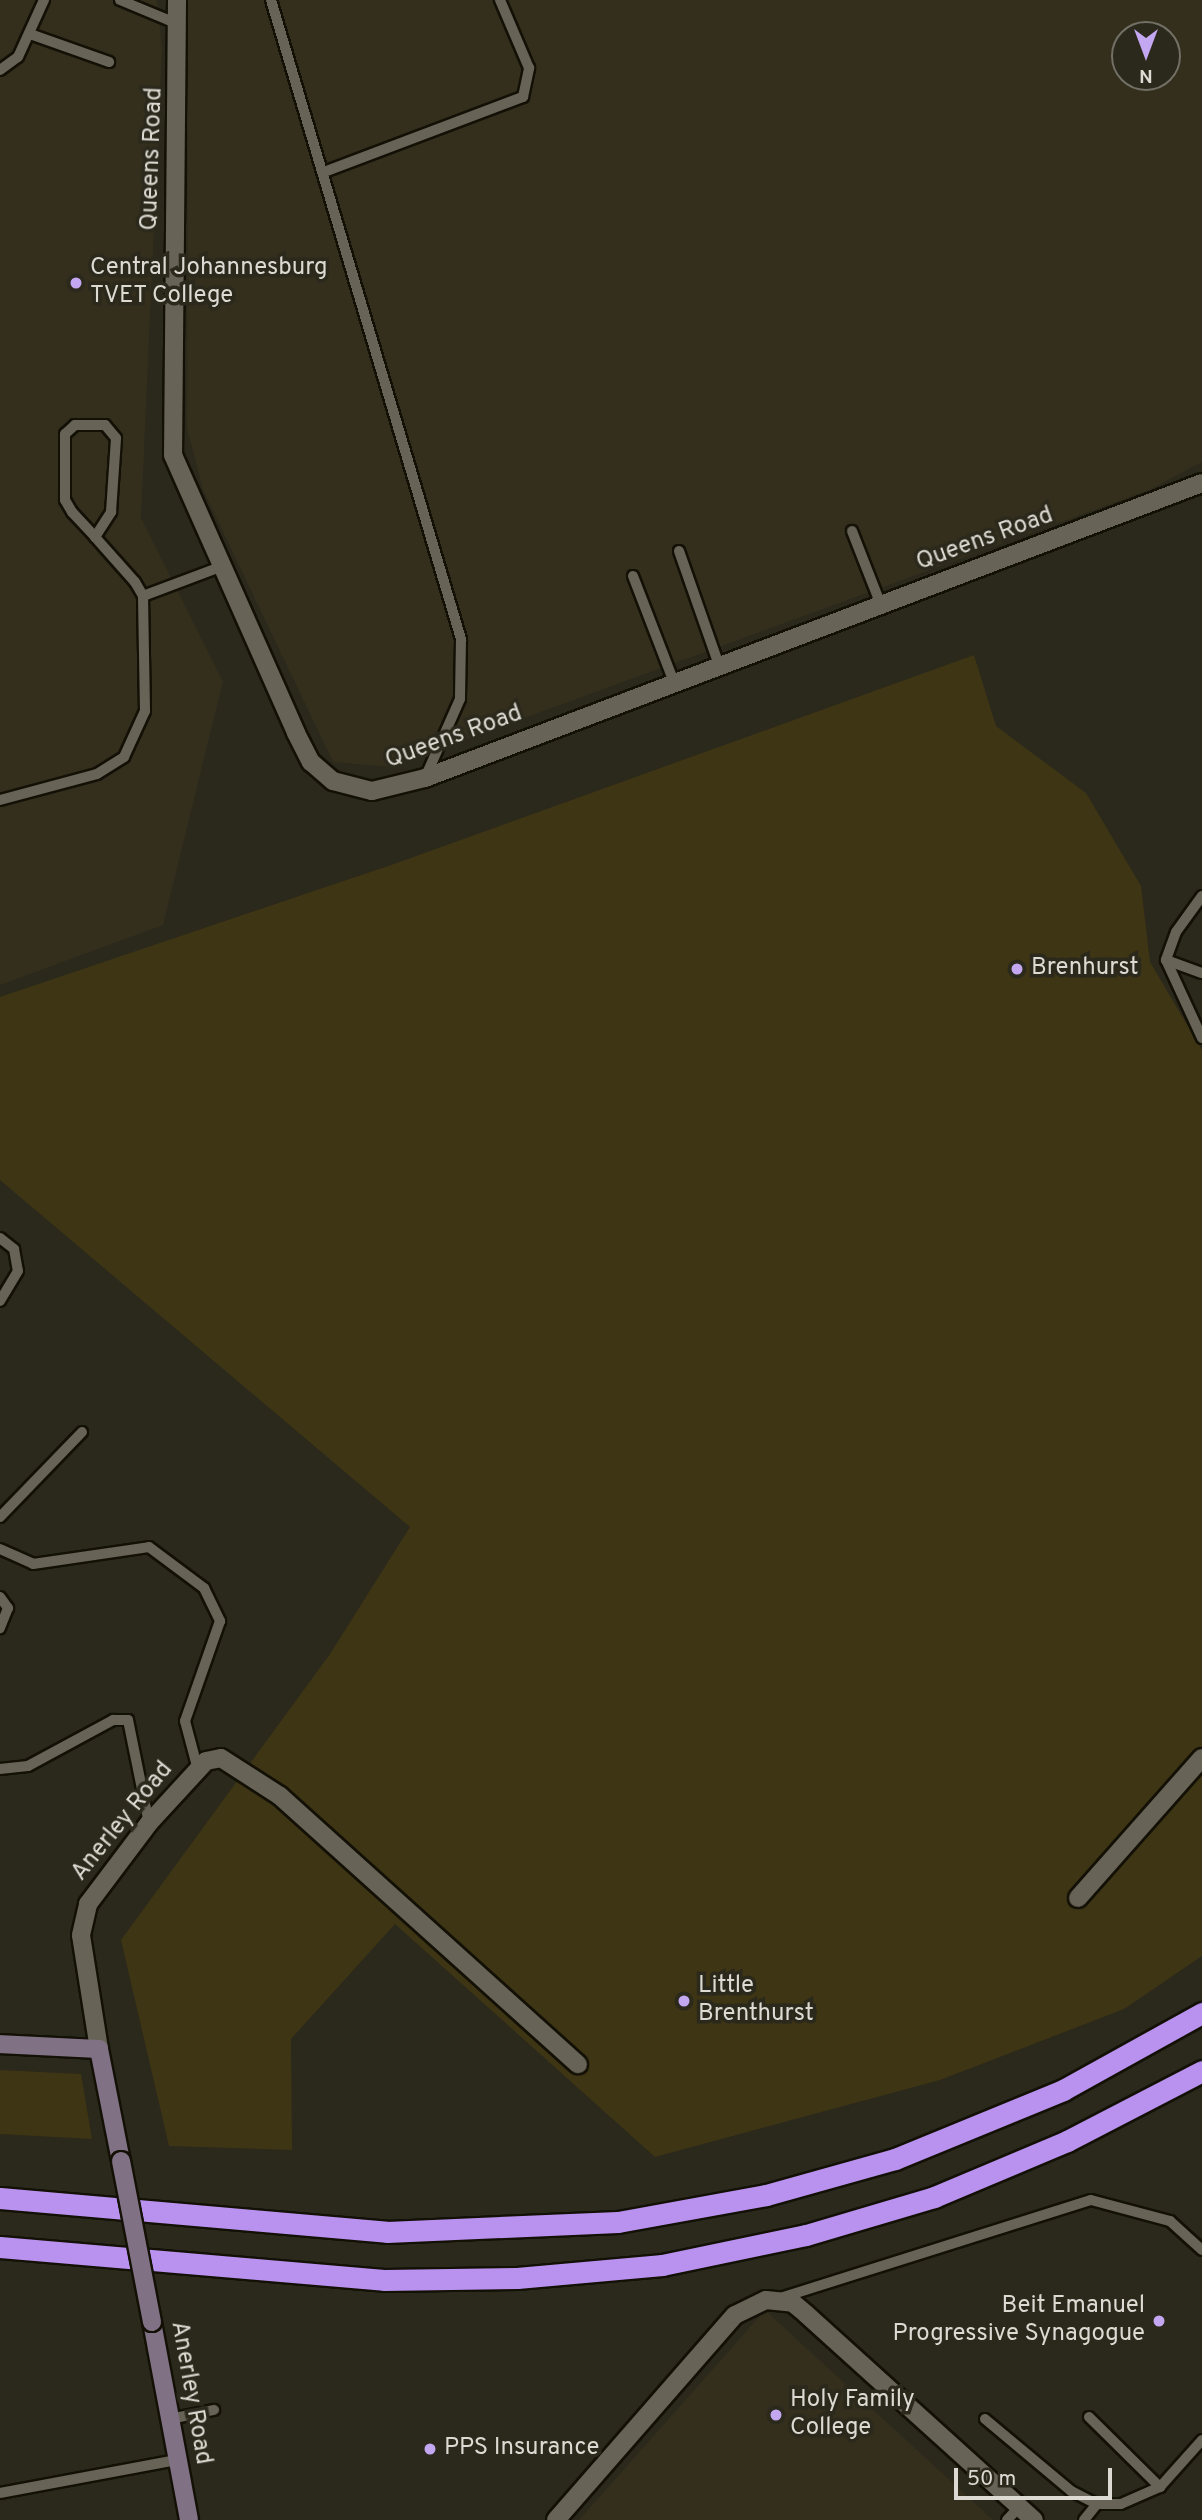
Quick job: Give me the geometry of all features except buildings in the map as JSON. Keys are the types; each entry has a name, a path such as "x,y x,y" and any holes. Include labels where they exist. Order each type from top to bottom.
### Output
{"highway":[{"path":"0,2198 387,2232 618,2222 755,2198 895,2160 1063,2090 1202,2013"},
{"path":"0,2247 384,2280 517,2278 662,2265 806,2235 934,2197 1067,2141 1202,2071"}],"street":[{"name":"Queens Road","path":"177,0 170,436 184,488 296,733 323,775 372,791 425,778 1202,483"},
{"name":"Anerley Road","path":"189,2520 99,2049 83,1920 94,1889 149,1823 198,1770 221,1758 279,1796 578,2064"},
{"path":"1078,1898 1202,1758"},
{"path":"0,2044 99,2049"},
{"path":"555,2520 735,2315 775,2300 806,2314 1013,2513 1034,2520"}],"lane":[{"path":"0,70 18,57 44,0"},
{"path":"120,0 178,24"},
{"path":"271,0 461,639 460,699 425,778"},
{"path":"324,172 523,97 529,68 500,0"},
{"path":"30,34 110,62"},
{"path":"0,800 97,774 124,757 145,711 143,596 95,537 65,500 65,434 75,425 105,425 116,438 111,512 95,537"},
{"path":"852,531 881,605"},
{"path":"679,551 719,665"},
{"path":"143,596 220,567"},
{"path":"633,576 674,682"},
{"path":"1202,896 1176,932 1166,960 1202,1038"},
{"path":"1166,960 1202,973"},
{"path":"0,1238 14,1249 19,1271 0,1301"},
{"path":"0,1517 82,1432"},
{"path":"0,1549 33,1563 149,1548 204,1588 220,1621 185,1721 198,1770"},
{"path":"0,1597 8,1608 0,1628"},
{"path":"0,1769 28,1766 113,1720 128,1720 149,1823"},
{"path":"775,2300 1091,2200 1170,2221 1202,2250"},
{"path":"170,2419 214,2410"},
{"path":"1089,2417 1160,2487"},
{"path":"985,2419 1071,2491 1097,2504 1121,2504 1160,2487 1202,2440"},
{"path":"0,2493 177,2460"},
{"path":"1084,2520 1097,2504"}],"shaded area":[{"name":"Central Johannesburg TVET College","path":"0,0 157,0 162,48 141,518 223,682 163,925 0,985"},
{"path":"188,0 1202,0 1202,462 1149,490 390,767 333,762 203,490 187,428"},
{"path":"974,655 996,726 1086,793 1141,886 1150,962 1202,1050 1202,1956 1124,2009 940,2080 655,2157 395,1924 291,2039 292,2150 169,2146 121,1940 330,1654 410,1527 0,1180 0,997 394,864"},
{"path":"0,2070 81,2074 92,2139 0,2134"},
{"name":"Holy Family College","path":"765,2310 993,2520 579,2520"}],"place":[{"name":"Central Johannesburg TVET College","path":"76,283"},
{"name":"Brenhurst","path":"1017,969"},
{"name":"Little Brenthurst","path":"684,2001"},
{"name":"Beit Emanuel Progressive Synagogue","path":"1159,2321"},
{"name":"Holy Family College","path":"776,2415"},
{"name":"PPS Insurance","path":"430,2449"}]}
